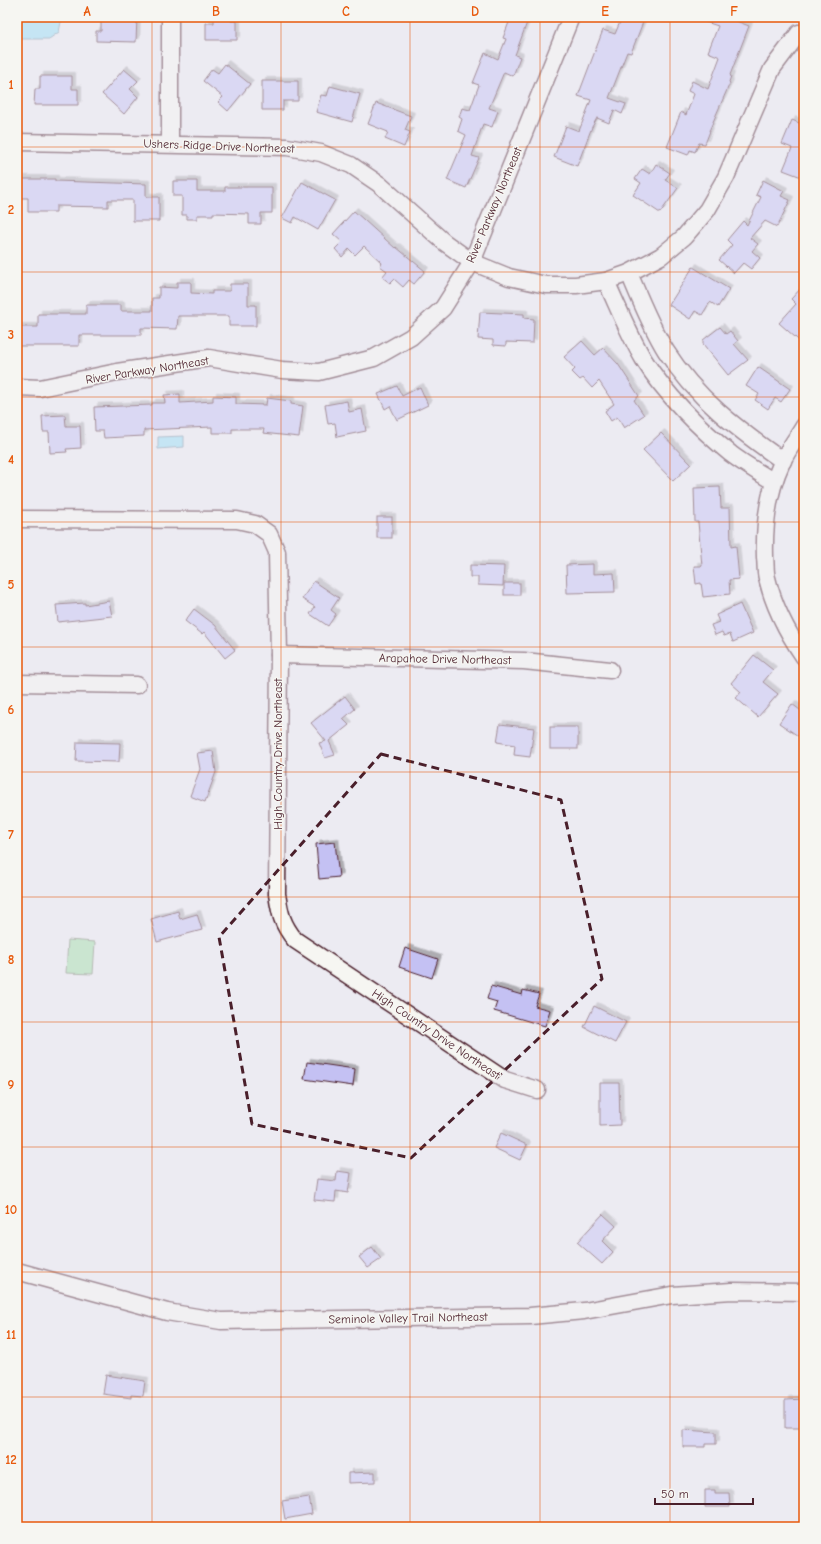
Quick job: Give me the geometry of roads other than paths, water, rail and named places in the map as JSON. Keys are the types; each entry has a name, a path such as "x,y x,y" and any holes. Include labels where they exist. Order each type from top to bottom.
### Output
{"street":[{"path":"170,17 170,144"},
{"name":"River Parkway Northeast","path":"17,387 40,388 117,372 209,358 282,370 318,372 374,358 411,337 443,308 472,262 571,17"},
{"name":"Ushers Ridge Drive Northeast","path":"17,142 287,147 321,153 351,165 379,184 444,242 472,262 509,277 546,286 576,286 606,281 629,273 662,256 684,237 707,210 726,177 772,70 799,33"},
{"path":"629,273 645,312 666,350 687,379 716,411 744,434 783,461"},
{"path":"606,281 624,322 645,361 670,394 699,426 731,454 774,482"},
{"path":"804,426 783,461 774,482 767,509 765,542 766,576 775,605 788,634 804,657"},
{"name":"High Country Drive Northeast","path":"17,518 237,520 255,524 269,534 277,552 279,655 277,894 280,914 286,929 295,940 505,1080 537,1090"},
{"name":"Arapahoe Drive Northeast","path":"279,655 524,661 610,670"},
{"path":"17,683 137,685"},
{"name":"Seminole Valley Trail Northeast","path":"17,1271 167,1312 221,1321 530,1316 584,1311 672,1295 732,1291 804,1292"}],"water":[{"path":"17,17 62,17 59,32 49,39 17,39"},
{"path":"184,436 184,447 158,449 158,437"}]}
